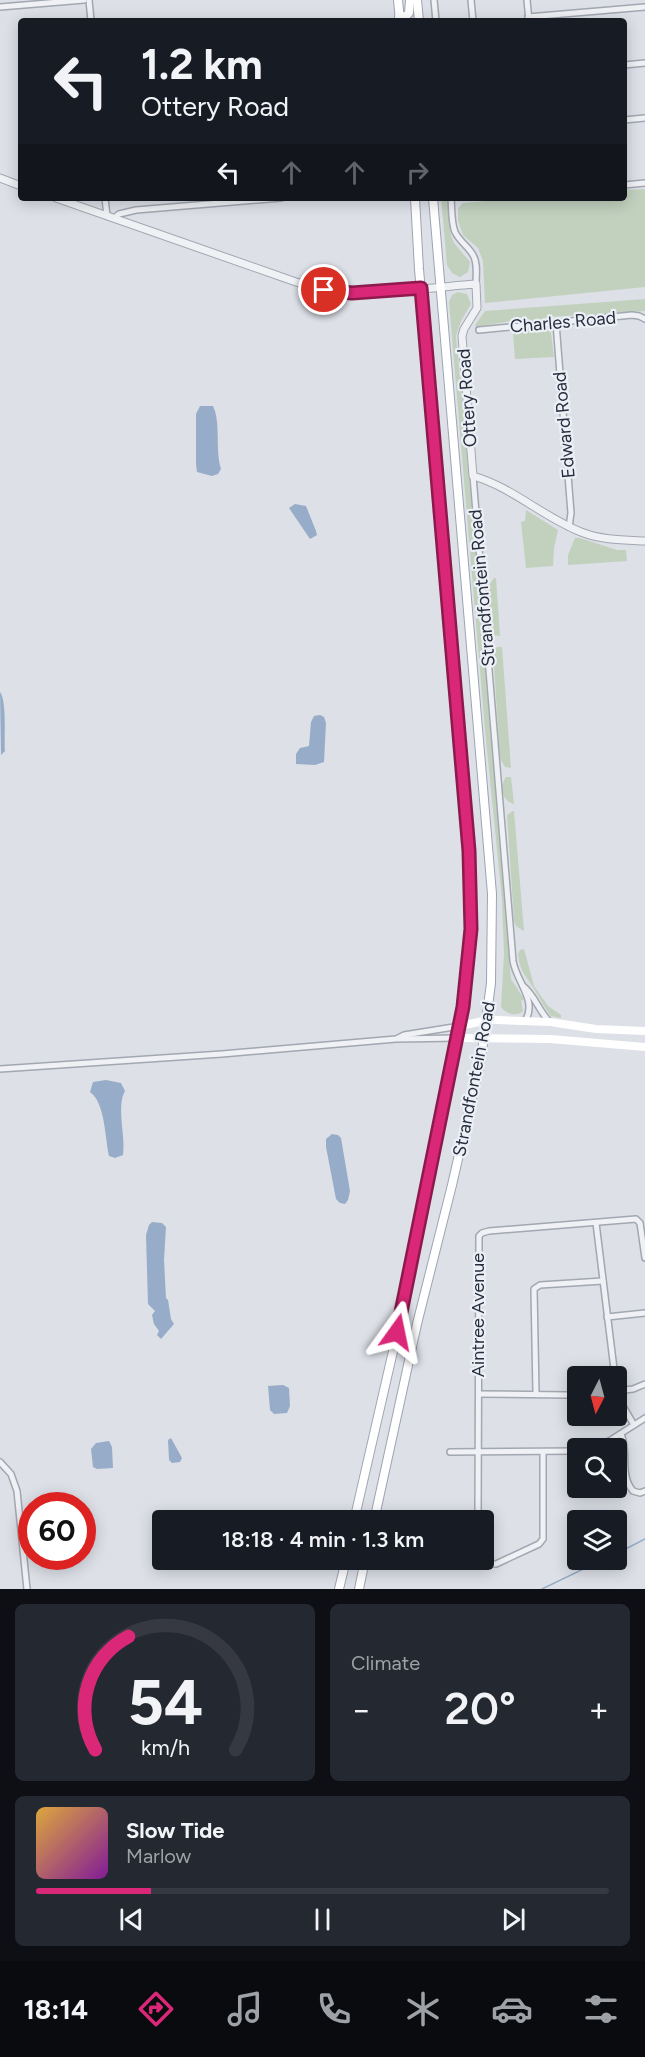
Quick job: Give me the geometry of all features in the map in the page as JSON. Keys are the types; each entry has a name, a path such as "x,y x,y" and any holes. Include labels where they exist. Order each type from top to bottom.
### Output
{"main road":[{"path":"398,0 399,18"},
{"path":"401,18 409,12 410,0"},
{"path":"417,0 419,18"},
{"name":"Strandfontein Road","path":"357,1510 402,1312 458,1038 467,984 471,929 469,851 415,201"},
{"name":"Strandfontein Road","path":"376,1510 417,1324 475,1087 488,1020 493,956 492,894 433,201"},
{"path":"460,1026 488,1020 550,1022 596,1029 645,1030"},
{"path":"458,1038 540,1039 645,1047"},
{"path":"339,1589 344,1570"},
{"path":"359,1589 363,1570"}],"street":[{"path":"0,7 84,0"},
{"path":"89,0 91,18"},
{"path":"434,0 436,18"},
{"path":"471,0 473,18"},
{"path":"527,0 528,18"},
{"path":"538,18 645,7"},
{"path":"627,65 645,63"},
{"path":"627,120 645,118"},
{"path":"0,178 18,185"},
{"path":"627,185 645,183"},
{"path":"65,201 296,282 320,289 352,293 476,284 476,261 453,227 452,201"},
{"path":"106,201 111,217"},
{"path":"111,217 127,211 244,201"},
{"name":"Ottery Road","path":"473,476 462,336 477,308 476,284"},
{"name":"Charles Road","path":"479,330 632,315 645,319"},
{"name":"Edward Road","path":"556,323 571,513 569,527"},
{"path":"473,476 569,527 604,538 645,541"},
{"name":"Strandfontein Road","path":"473,476 513,960 516,975 530,1006 525,1021"},
{"name":"Strandfontein Road","path":"521,985 530,992 550,1022"},
{"path":"396,1039 404,1035 460,1026"},
{"path":"0,1070 396,1039 458,1038"},
{"path":"613,1366 596,1223 633,1219 639,1221 645,1258"},
{"name":"Aintree Avenue","path":"478,1510 479,1236 489,1231 596,1223"},
{"path":"536,1393 534,1289 540,1285 603,1281"},
{"path":"608,1317 645,1312"},
{"path":"627,1390 645,1384"},
{"path":"479,1394 567,1395"},
{"path":"627,1413 634,1425"},
{"path":"614,1438 645,1418"},
{"path":"621,1434 628,1485 633,1491 640,1493 645,1491"},
{"path":"450,1452 567,1451"},
{"path":"494,1564 539,1544 543,1539 543,1452"},
{"path":"0,1462 11,1474 17,1491 27,1589"}],"green space":[{"path":"645,189 645,287 485,303 483,261 478,248 463,235 458,221 458,208 463,203 627,201 627,190"},
{"path":"441,201 447,201 451,236 454,243 470,262 468,272 460,277 452,273 447,265"},
{"path":"458,292 467,294 471,304 461,321 456,336 511,979 524,999 521,1001 523,1011 515,1014 501,1007 504,954 502,900 485,730 449,302 452,295"},
{"path":"645,299 645,311 549,317 554,357 515,359 512,321 476,327 475,325 485,311"},
{"path":"526,510 558,530 553,566 526,568 521,522 525,521"},
{"path":"575,538 617,550 626,550 627,561 568,565 568,555"},
{"path":"496,578 500,636 490,632 487,588"},
{"path":"497,647 502,647 511,768 505,767 500,758 493,651"},
{"path":"506,777 511,777 514,804 504,797 502,789"},
{"path":"513,811 524,931 516,926 514,921 507,815"},
{"path":"524,949 534,986 548,1006 561,1015 561,1018 551,1016 522,970 518,954"}],"water":[{"path":"200,406 213,406 217,420 221,469 218,474 212,476 197,472 196,414"},
{"path":"295,504 306,506 317,535 310,539 289,508"},
{"path":"0,692 4,703 5,720 5,751 1,755"},
{"path":"314,716 324,717 326,723 324,762 315,765 296,764 296,754 300,748 309,746 311,722"},
{"path":"106,1080 121,1083 125,1091 121,1105 123,1155 115,1158 109,1156 102,1112 90,1092 93,1082"},
{"path":"332,1134 341,1138 350,1191 345,1204 336,1199 326,1147 326,1139"},
{"path":"152,1222 162,1223 166,1227 164,1260 166,1298 174,1324 161,1339 157,1335 159,1331 152,1315 155,1311 148,1304 146,1235"},
{"path":"283,1385 289,1388 290,1406 287,1413 274,1414 270,1410 268,1386"},
{"path":"171,1438 182,1458 180,1462 172,1463 169,1460 168,1440"},
{"path":"109,1441 112,1447 113,1468 93,1467 91,1449 96,1443"}],"waterway":[{"path":"627,1548 645,1539"},
{"path":"542,1589 581,1570"}],"route":[{"path":"324,290 352,293 421,288 469,851 471,929 467,984 397,1332"}]}
